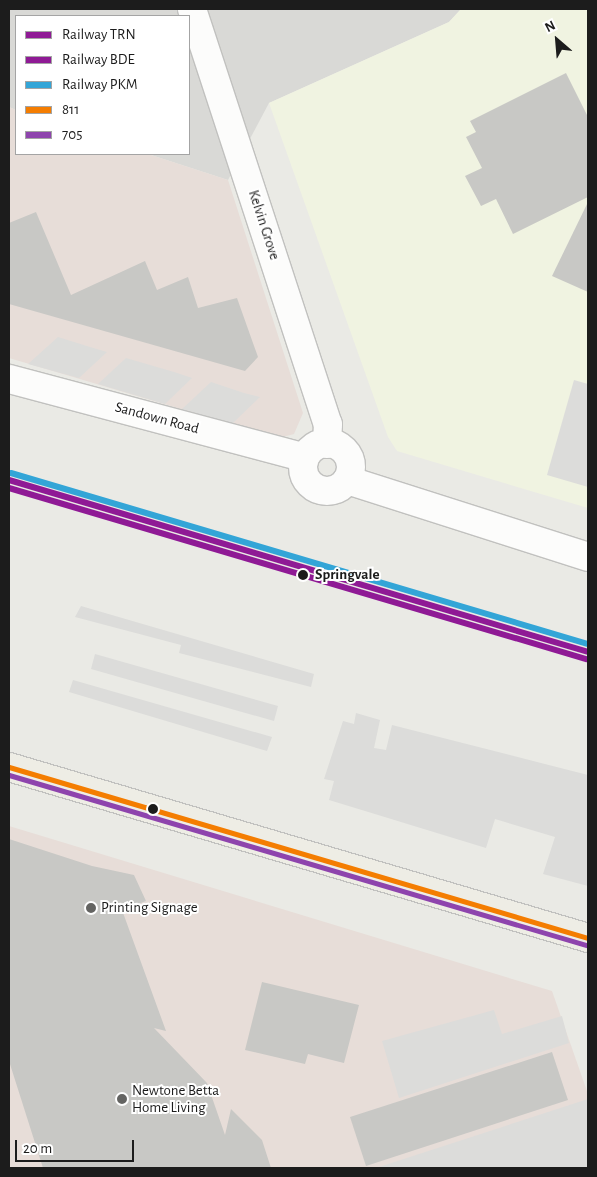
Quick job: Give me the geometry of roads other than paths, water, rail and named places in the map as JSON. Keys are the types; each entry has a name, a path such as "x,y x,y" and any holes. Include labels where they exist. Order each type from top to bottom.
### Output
{"main road":[{"path":"9,767 588,938"}],"street":[{"name":"Kelvin Grove","path":"192,9 328,424 316,451"},
{"name":"Sandown Road","path":"9,379 316,451"},
{"path":"316,451 348,456 347,480 330,491 311,486 305,478 316,451"},
{"path":"347,480 588,557"}],"rail line":[{"name":"PKM","path":"11,473 588,644"},
{"name":"TRN","path":"9,480 588,652"},
{"name":"BDE","path":"9,488 586,659"}],"place":[{"name":"Springvale","path":"303,575"},
{"name":"Printing Signage","path":"91,908"},
{"name":"Newtone Betta Home Living","path":"122,1099"}]}
